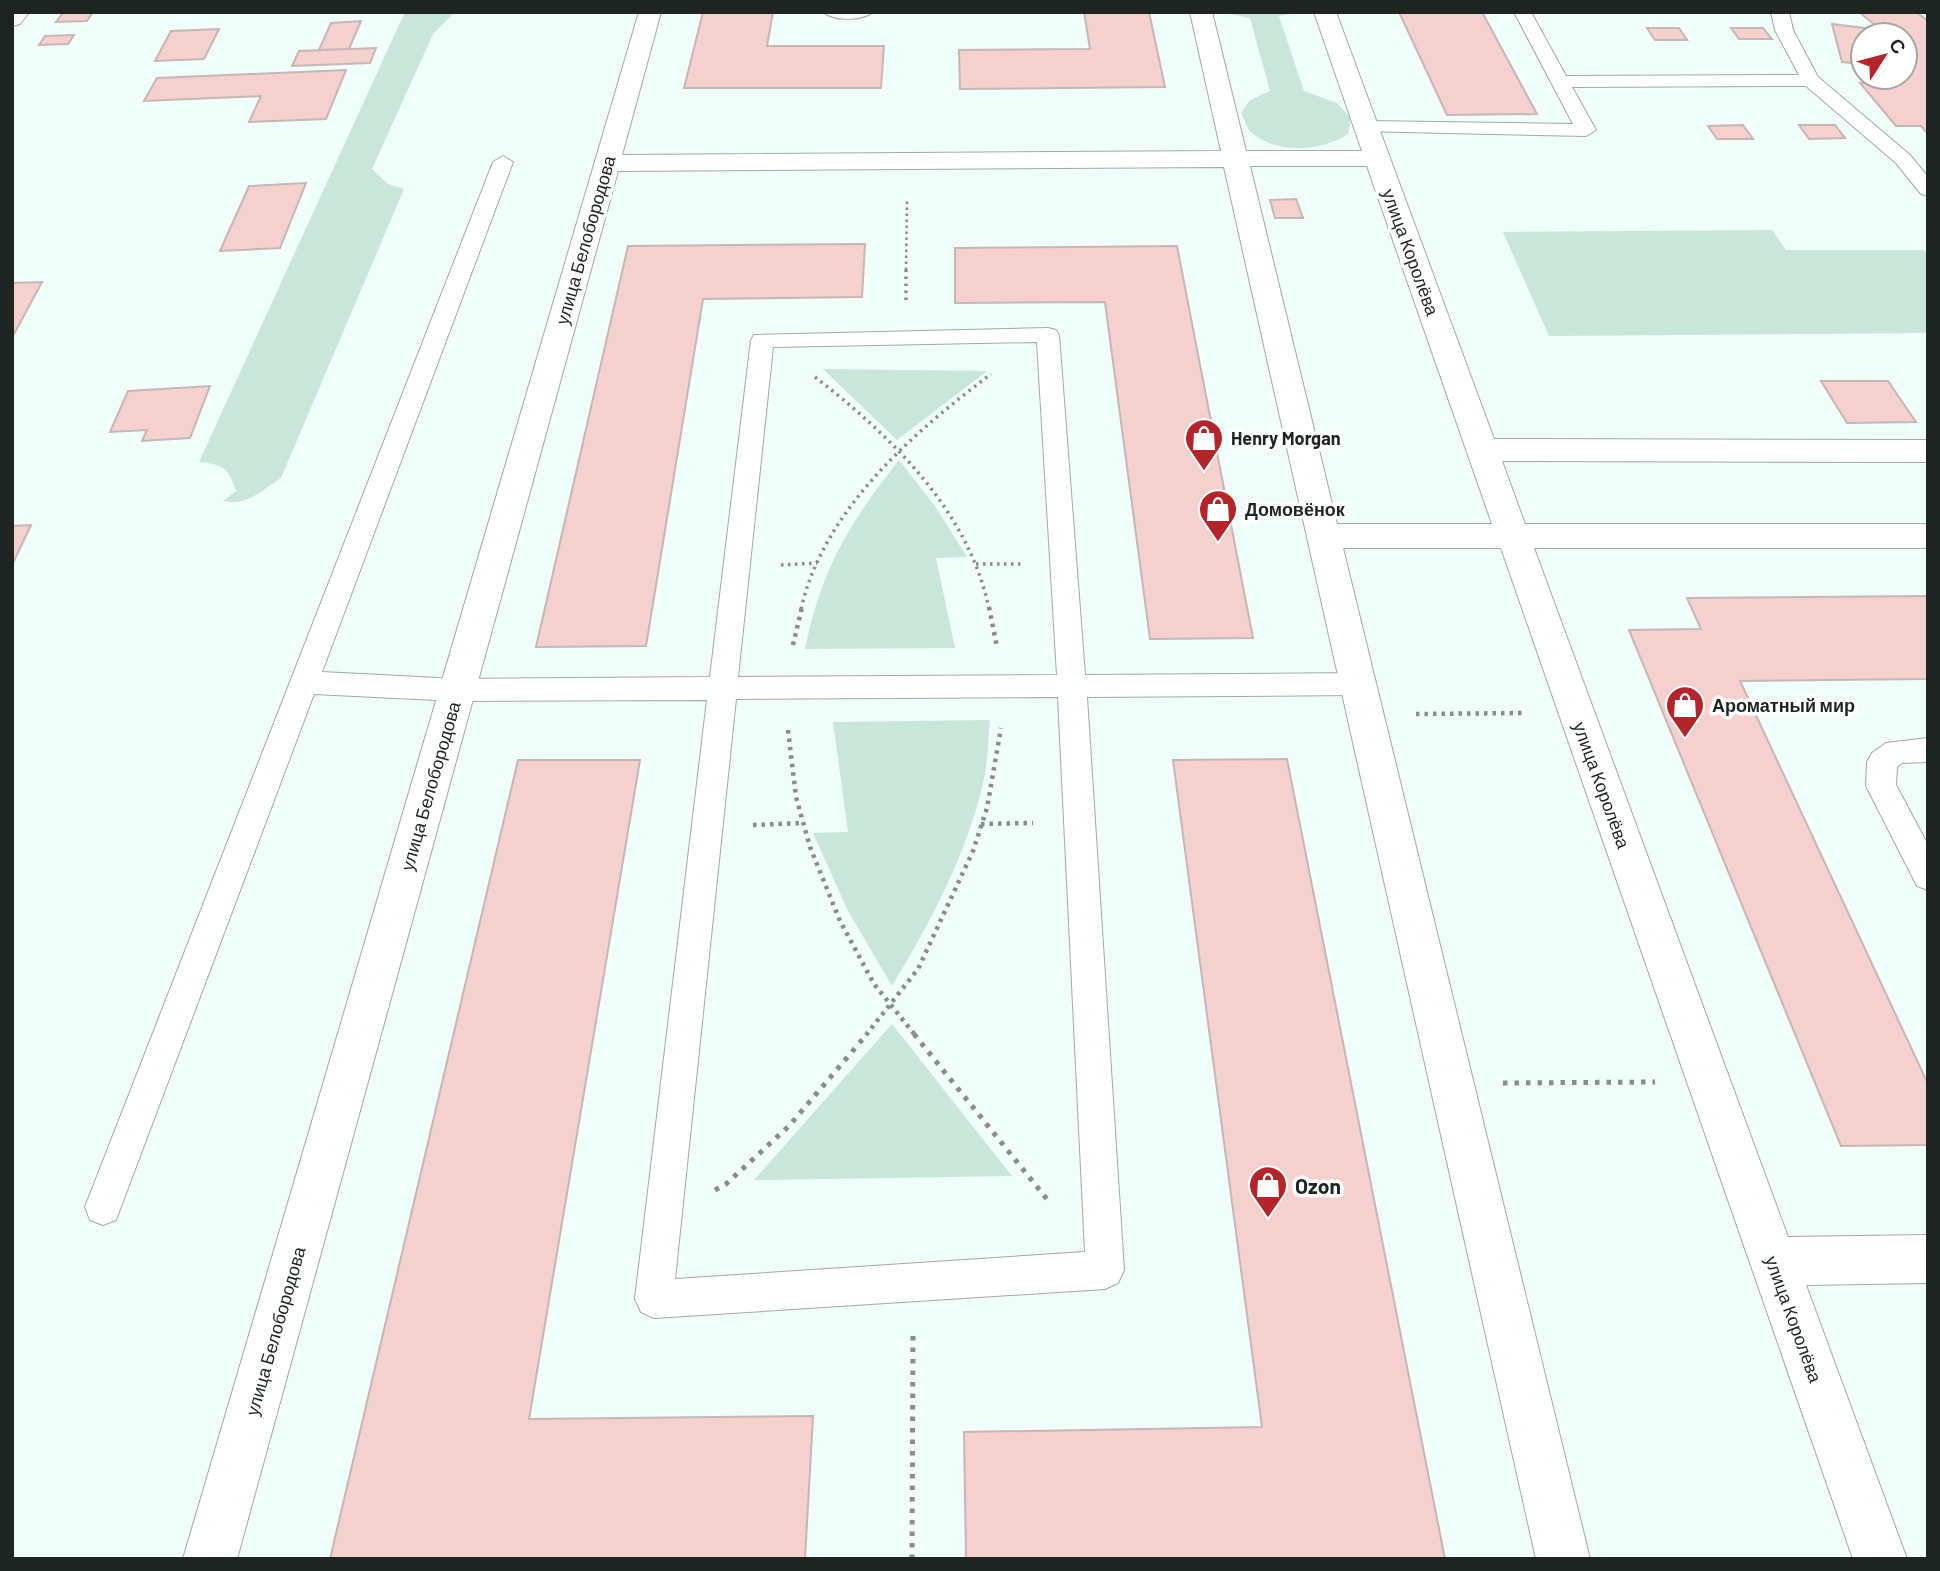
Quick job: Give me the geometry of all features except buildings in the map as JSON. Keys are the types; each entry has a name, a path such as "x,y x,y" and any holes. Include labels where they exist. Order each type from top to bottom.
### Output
{"street":[{"path":"12,19 18,12"},
{"name":"улица Белобородова","path":"210,1559 650,12"},
{"path":"1201,12 1563,1559"},
{"name":"улица Королёва","path":"1325,12 1880,1559"},
{"path":"607,163 1377,158"},
{"path":"1482,450 1928,451"},
{"path":"1324,536 1928,536"},
{"path":"1773,1261 1928,1259"}],"lane":[{"path":"832,12 864,12"},
{"path":"1366,127 1586,130 1522,12"},
{"path":"1780,12 1784,30 1811,80 1903,159 1928,190"},
{"path":"1559,82 1811,80"},
{"path":"103,1207 503,162"},
{"path":"1048,335 1072,686 1105,1270 654,1299 761,344 762,340 1048,335"},
{"path":"304,682 457,690 721,686 1072,686 1362,700"},
{"path":"1928,750 1896,751 1882,762 1881,786 1928,876"}],"path":[{"path":"905,337 907,161"},
{"path":"663,1219 726,1184 789,1126 890,1007 918,969 973,850 987,808 1001,728 1005,686 976,564 923,478 899,450 820,381 783,354 761,344"},
{"path":"1049,349 997,370 956,400 899,450 845,517 817,563 794,637 787,686 796,797 810,847 840,921 874,984 1052,1206 1105,1255"},
{"path":"1362,700 1576,713"},
{"path":"1452,1083 1709,1081"},
{"path":"912,1559 913,1283"}],"green space":[{"path":"405,12 455,12 433,34 372,169 388,184 404,189 281,478 246,500 223,501 236,491 228,472 214,464 199,462"},
{"path":"1220,12 1302,12 1279,16 1304,91 1337,103 1351,118 1348,134 1326,144 1300,148 1274,145 1252,133 1241,113 1250,100 1270,91 1250,18"},
{"path":"1772,230 1786,250 1924,250 1928,255 1928,333 1549,336 1503,232"},
{"path":"823,369 987,371 897,440"},
{"path":"899,460 935,506 967,557 936,558 955,648 805,649 820,594 839,548 865,506"},
{"path":"990,720 984,779 968,834 934,912 892,986 847,909 813,833 848,832 833,722"},
{"path":"892,1024 1012,1176 754,1180"}],"place":[{"name":"Henry Morgan","path":"1204,472"},
{"name":"Домовёнок","path":"1218,543"},
{"name":"Ароматный мир","path":"1685,739"},
{"name":"Ozon","path":"1268,1219"}]}
